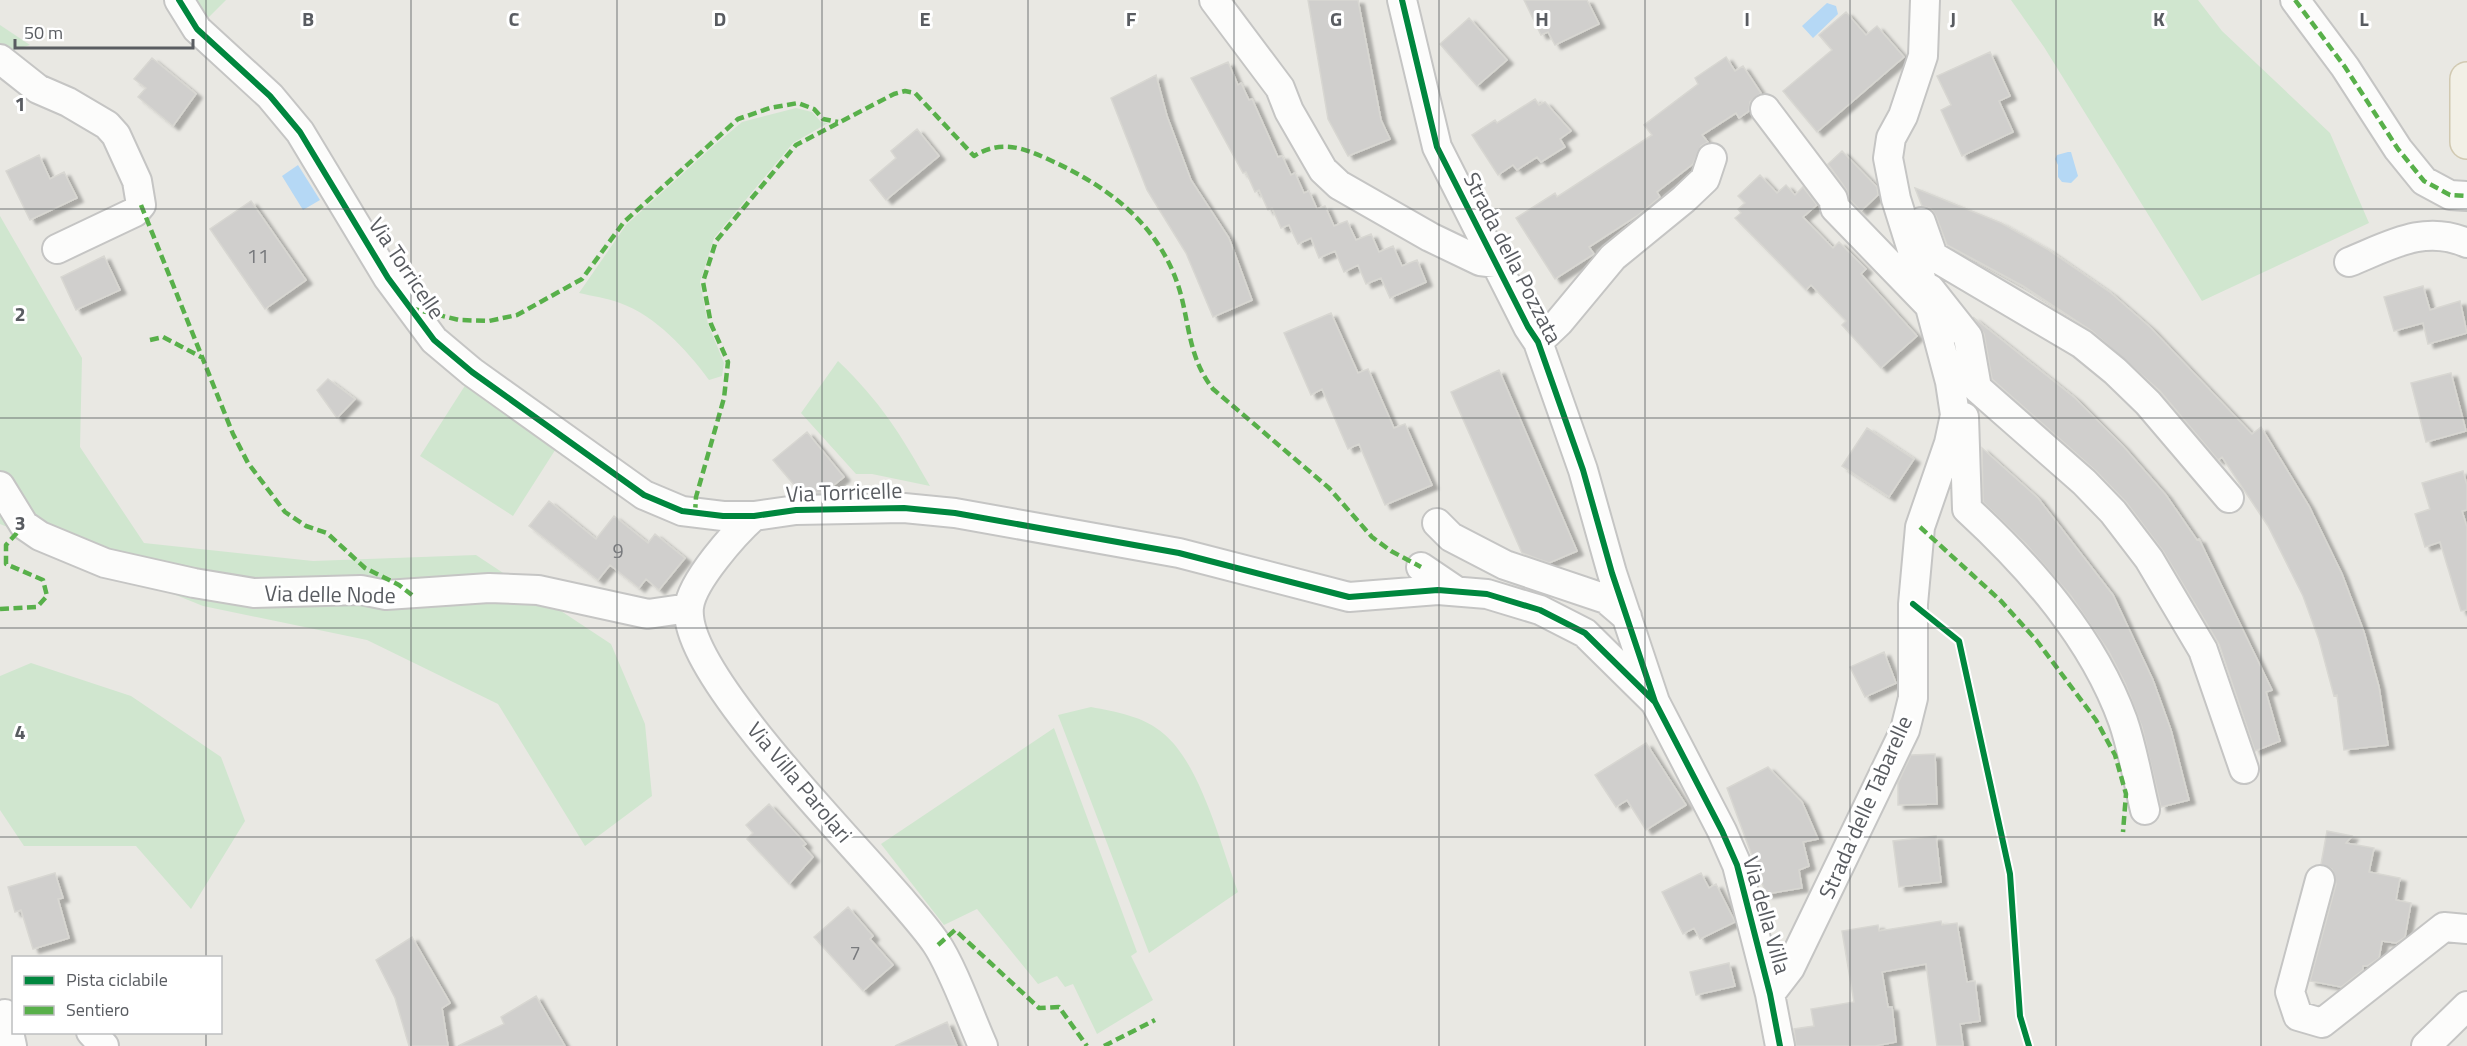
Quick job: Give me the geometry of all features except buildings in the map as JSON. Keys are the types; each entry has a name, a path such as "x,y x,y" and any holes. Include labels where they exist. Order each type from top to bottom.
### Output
{"main road":[{"path":"2467,79 2465,105 2467,142"}],"street":[{"name":"Via Torricelle","path":"179,0 197,29 270,96 300,132 398,294 427,332 449,353 644,495 682,511 723,516 754,516 796,510 928,510 1017,523 1179,553 1349,597 1455,590 1508,599 1564,621 1585,633 1655,702"},
{"name":"Strada della Pozzata","path":"1214,0 1280,88 1289,111 1323,170 1339,185 1430,237 1480,261 1496,262"},
{"name":"Strada della Pozzata","path":"1402,0 1437,147 1528,327 1538,342 1583,470 1655,702"},
{"name":"Strada delle Tabarelle","path":"1770,994 1790,968 1905,730 1913,698 1913,604 1920,527 1949,443 1955,415 1953,397 1926,294 1896,199 1888,158 1895,128 1904,116 1923,56 1925,0"},
{"path":"2295,0 2345,67 2398,148 2424,181 2450,195 2467,196"},
{"path":"0,59 38,89 68,102 107,125 116,135 141,194 141,205 135,212 57,249"},
{"name":"Strada delle Tabarelle","path":"1765,109 1833,199 1835,208 1968,337 1977,388 2084,482 2113,512 2149,560 2203,650 2244,769"},
{"path":"1895,128 1903,173 1933,255 2082,344 2148,403 2229,498"},
{"name":"Strada della Pozzata","path":"1538,342 1567,314 1613,257 1705,179 1712,158"},
{"path":"2349,262 2417,235 2450,236 2467,243"},
{"name":"Strada delle Tabarelle","path":"1953,397 1966,419 1967,509 2055,601 2104,679 2122,721 2145,810"},
{"name":"Via delle Node","path":"0,486 24,525 40,536 105,563 194,584 254,593 361,590 386,595 508,589 538,590 648,614 689,608"},
{"path":"689,608 692,597 723,545 754,516"},
{"path":"1437,523 1452,537 1505,565 1606,599 1627,617"},
{"name":"Via Torricelle","path":"1421,567 1455,590"},
{"name":"Via Villa Parolari","path":"689,608 694,634 703,657 760,739 938,945 983,1046"},
{"name":"Via della Villa","path":"1655,702 1722,831 1737,865 1770,994 1780,1046"},
{"path":"2320,880 2290,992 2298,1016 2322,1023 2444,927 2467,929"},
{"path":"2426,1046 2467,1006"},
{"path":"6,1014 12,1046"},
{"path":"93,1034 104,1046"}],"green space":[{"path":"193,0 226,0 206,20"},
{"path":"2011,0 2198,0 2222,31 2330,133 2369,223 2202,301 2044,47"},
{"path":"0,25 30,45 0,54"},
{"path":"796,108 812,112 821,122 828,123 793,143 714,238 700,282 708,324 724,363 722,376 709,380 681,346 646,316 615,301 579,293 626,225 710,149 742,122"},
{"path":"0,216 82,358 80,447 144,543 313,561 476,555 611,644 645,724 652,796 585,846 498,704 367,640 203,606 0,524"},
{"path":"838,361 878,405 930,486 872,474 856,474 801,413"},
{"path":"466,384 559,444 513,516 420,456"},
{"path":"31,663 131,696 221,757 245,821 191,909 136,846 24,846 0,810 0,676"},
{"path":"1091,707 1148,723 1164,734 1177,748 1199,785 1238,892 1149,953 1058,715"},
{"path":"1054,728 1137,952 1131,956 1153,1000 1097,1034 1073,984 1065,987 1057,976 1038,984 977,909 944,925 881,844"}],"water":[{"path":"1827,3 1836,6 1838,14 1813,38 1802,26"},
{"path":"2071,152 2078,176 2071,183 2062,182 2058,177 2058,165 2055,159 2057,155"},
{"path":"298,165 320,200 303,210 282,176"}],"marked path":[{"path":"2295,0 2345,67 2398,149 2424,181 2450,195 2467,196"},
{"path":"695,513 696,497 724,398 728,362 711,324 703,282 716,241 796,145 894,94 905,91 915,93 974,156 984,151 1004,147 1032,152 1096,185 1134,215 1163,252 1174,274 1196,357 1213,389 1329,488 1372,537 1391,551 1421,567"},
{"path":"410,308 459,320 489,321 517,315 582,279 624,222 738,119 770,108 798,103 814,109 823,119 838,122"},
{"path":"141,205 233,434 248,463 285,512 306,526 327,533 365,568 399,585 412,595"},
{"path":"150,340 163,337 203,358"},
{"path":"0,609 37,607 47,596 43,580 6,564 6,545 24,525"},
{"path":"1920,527 2001,601 2037,641 2096,720 2115,755 2126,794 2123,832"},
{"path":"938,945 955,930 1039,1008 1059,1007 1087,1046"},
{"path":"1104,1046 1155,1020"}],"cycle path":[{"path":"179,0 197,29 270,96 300,132 388,278 434,340 472,372 644,495 682,511 723,516 754,516 796,510 904,508 955,513 1179,553 1349,597 1438,590 1487,594 1540,610 1585,633 1655,702"},
{"path":"1402,0 1437,147 1528,327 1538,342 1583,470 1612,573 1655,702 1722,831 1737,865 1770,994 1780,1046"},
{"path":"1913,604 1959,641 2010,874 2020,1016 2029,1046"}]}
